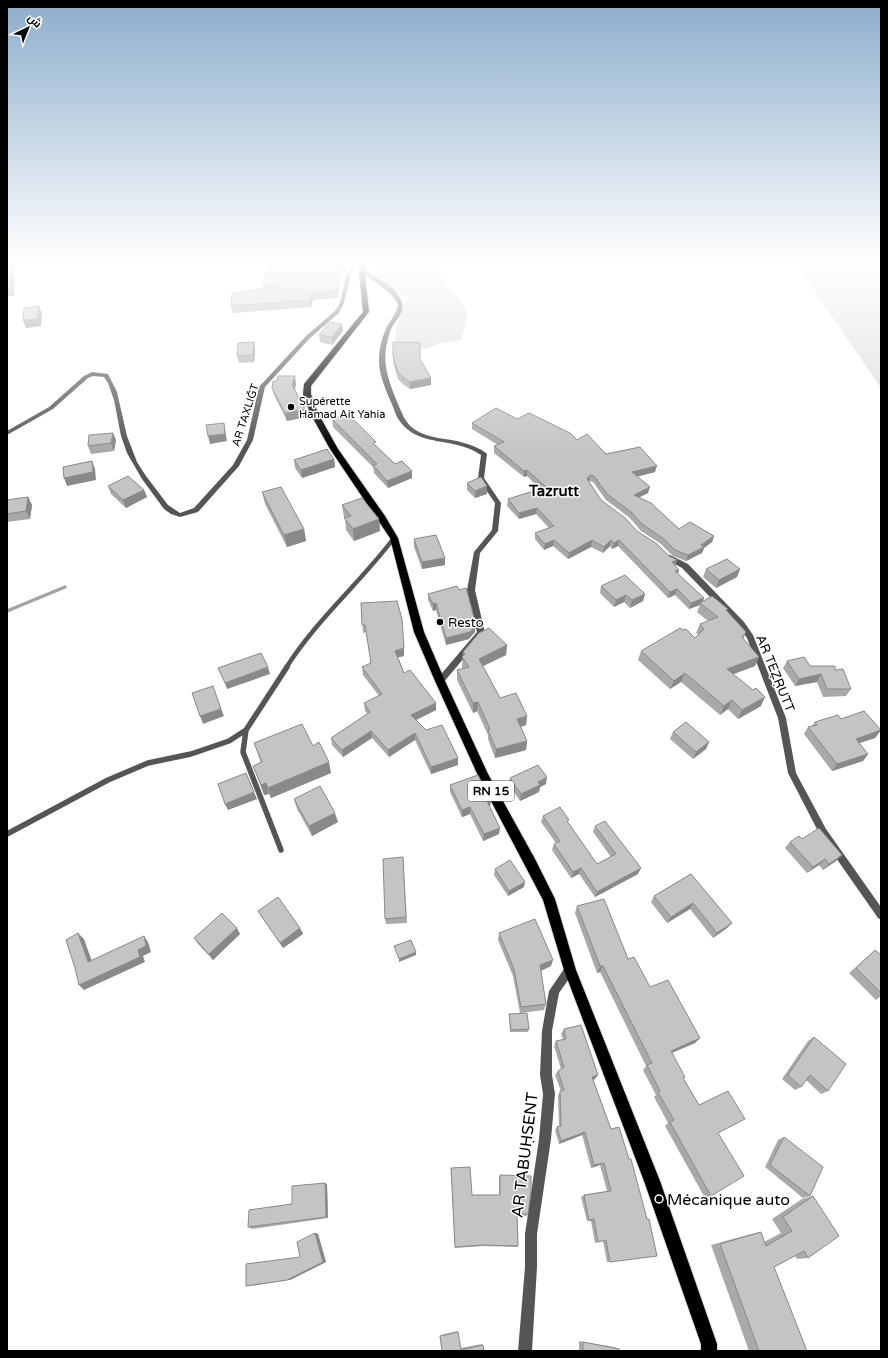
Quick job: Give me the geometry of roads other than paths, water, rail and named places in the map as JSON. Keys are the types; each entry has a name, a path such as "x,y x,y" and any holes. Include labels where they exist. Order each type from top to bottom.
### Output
{"main road":[{"name":"RN 15","path":"356,324 307,386 307,394 314,413 334,449 382,518 394,538 419,632 440,682 484,777 549,899 570,970 652,1181 687,1277 709,1351"}],"street":[{"name":"AR TAXLIǦT","path":"7,433 51,408 86,377 96,374 106,375 119,405 126,444 134,462 166,507 172,512 180,515 196,510 236,466 244,452 250,440 259,396 268,379 308,337 323,324"},
{"path":"392,324 381,360 384,380 403,422 428,438 464,443 484,454 481,478 498,503 495,531 477,552 471,590 481,633 440,682"},
{"name":"AR TEẒṚUTT","path":"662,551 670,559 685,566 741,624 750,638 782,718 792,773 806,803 823,832 881,915"},
{"name":"AR TABUḤSENT","path":"525,1351 531,1266 531,1234 545,1139 549,1094 546,1075 547,1031 554,991 570,970"}],"lane":[{"path":"7,834 121,774 148,763 191,754 229,741 246,730 276,685 298,648 376,562 394,538"},
{"path":"246,730 243,752 281,850"}],"waterway":[{"path":"7,611 65,587"}],"place":[{"name":"Supérette Hamad Ait Yahia","path":"291,407"},
{"name":"Resto","path":"440,622"},
{"name":"Mécanique auto","path":"659,1199"}],"district":[{"name":"Tazrutt","path":"554,491"}]}
